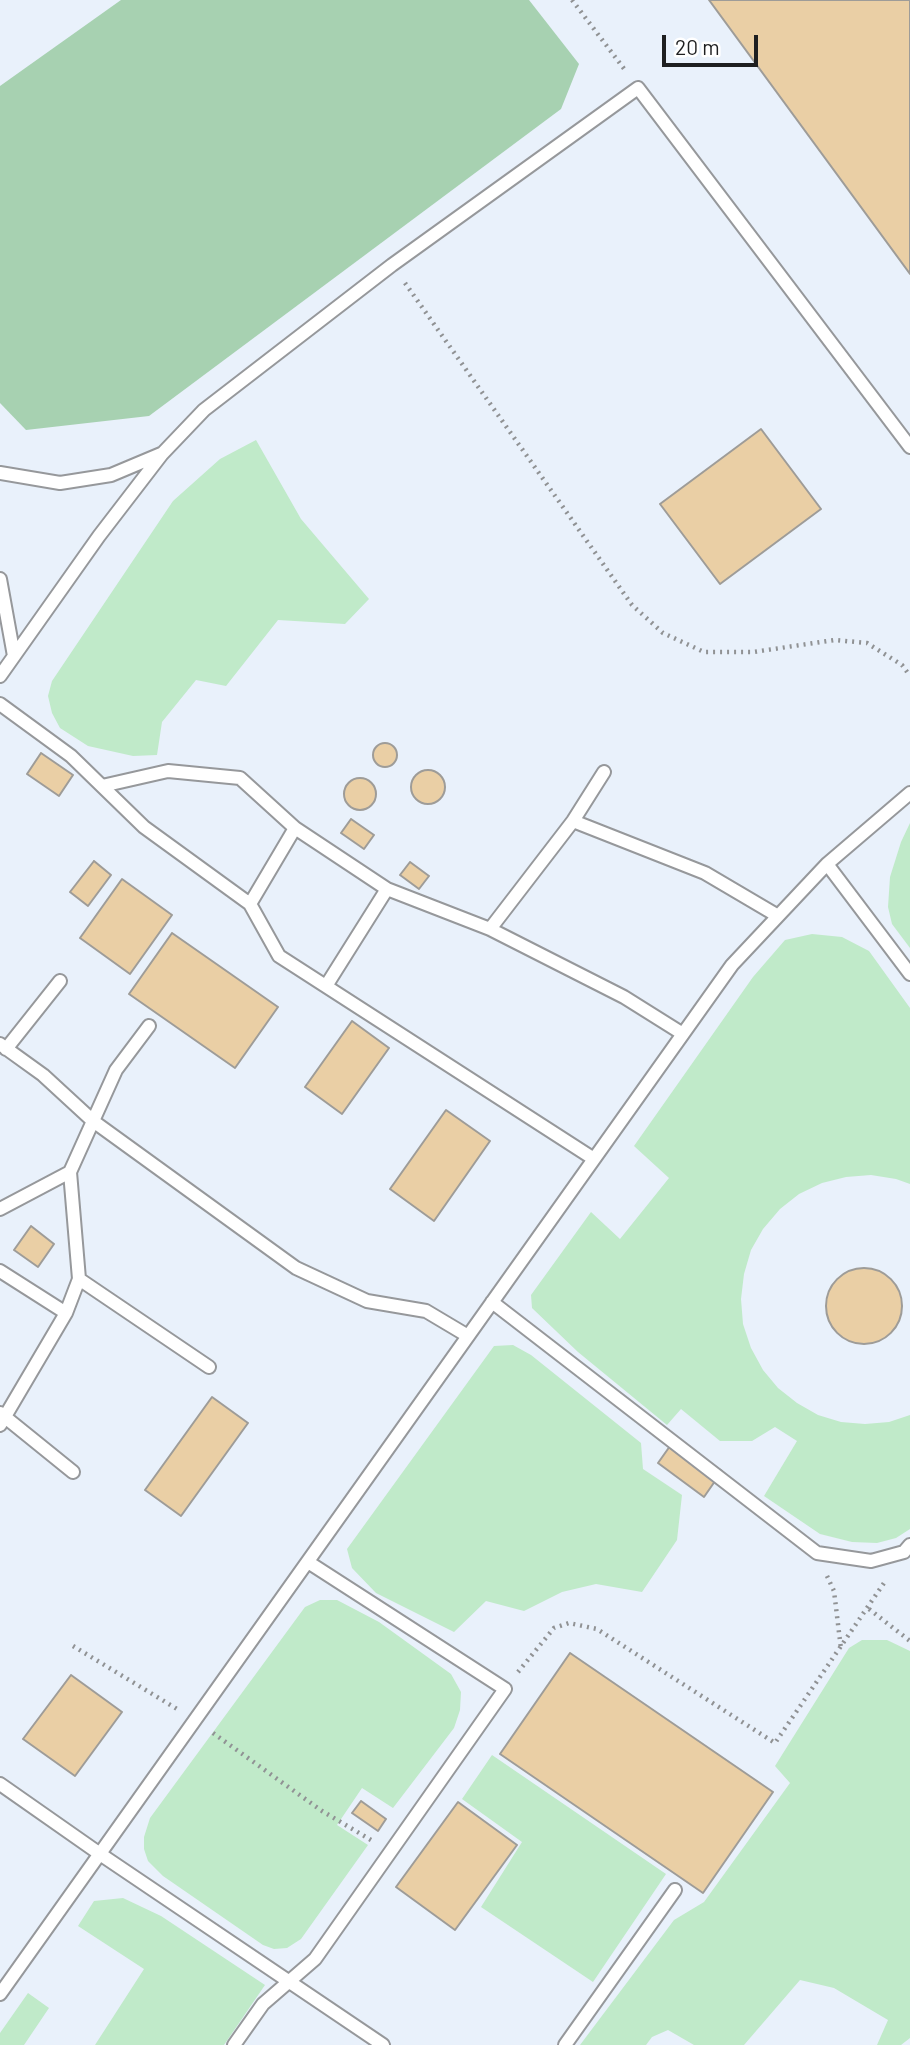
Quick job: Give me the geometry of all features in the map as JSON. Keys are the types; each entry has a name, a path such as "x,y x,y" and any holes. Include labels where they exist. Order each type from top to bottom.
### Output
{"lane":[{"path":"0,676 99,536 162,454 204,410 392,265 638,88 910,447"},
{"path":"0,473 60,483 111,475 162,454"},
{"path":"0,579 13,656"},
{"path":"0,704 71,756 144,827 250,904 279,956 594,1159"},
{"path":"102,786 168,771 240,778 295,828 387,889 490,929 624,997 683,1034"},
{"path":"490,929 573,821 604,772"},
{"path":"0,1994 732,965 827,864 910,793"},
{"path":"573,821 705,873 778,916"},
{"path":"250,904 295,828"},
{"path":"827,864 910,974"},
{"path":"326,986 387,889"},
{"path":"60,981 3,1046 43,1076 93,1121 296,1268 367,1301 426,1311 468,1336"},
{"path":"73,1472 2,1418 66,1313 79,1279 70,1172 116,1070 149,1026"},
{"path":"0,1209 70,1172"},
{"path":"0,1271 66,1313"},
{"path":"79,1279 209,1367"},
{"path":"492,1302 817,1553 871,1561 907,1548"},
{"path":"234,2045 263,2004 315,1959 505,1689 307,1562"},
{"path":"0,1784 383,2045"},
{"path":"565,2045 675,1890"}],"path":[{"path":"572,0 638,88"},
{"path":"392,265 632,605 663,633 704,652 752,652 835,640 867,643 902,665 910,676"},
{"path":"505,1689 554,1628 569,1623 597,1629 775,1743 869,1608 907,1548"},
{"path":"817,1553 834,1591 841,1649"},
{"path":"869,1608 910,1641"},
{"path":"73,1646 195,1720 322,1811 390,1851"}],"shaded area":[{"path":"0,0 910,0 910,2045 0,2045"}],"green space":[{"path":"121,0 529,0 579,64 561,109 149,416 26,430 0,403 0,86"},
{"path":"256,440 301,519 369,599 345,624 278,620 226,686 196,680 162,722 157,755 133,756 88,746 60,728 52,713 48,696 52,681 173,501 220,459"},
{"path":"910,823 910,948 892,924 888,907 890,877"},
{"path":"812,934 842,937 869,951 910,1008 910,1184 871,1175 846,1177 822,1183 799,1194 780,1209 763,1229 751,1250 741,1299 743,1324 751,1348 763,1370 778,1388 818,1415 841,1422 865,1424 889,1422 910,1415 910,1529 896,1538 877,1543 852,1542 820,1534 764,1496 797,1441 775,1427 752,1441 720,1441 681,1409 667,1425 578,1352 532,1308 531,1295 591,1212 620,1239 669,1178 634,1146 753,977 785,940"},
{"path":"513,1345 531,1355 641,1443 643,1469 682,1495 677,1540 642,1592 596,1584 562,1592 524,1611 486,1601 454,1632 376,1593 352,1568 347,1549 494,1346"},
{"path":"320,1600 337,1600 379,1622 451,1674 461,1692 460,1710 454,1728 393,1808 362,1788 337,1825 368,1845 301,1939 287,1948 274,1949 263,1945 163,1876 148,1861 144,1837 150,1818 305,1607"},
{"path":"862,1640 887,1640 910,1651 910,2038 901,2045 877,2045 888,2020 834,1988 800,1980 744,2045 694,2045 668,2030 652,2037 646,2045 580,2045 674,1920 704,1902 790,1783 775,1766 849,1648"},
{"path":"492,1755 666,1874 593,1982 481,1907 522,1842 462,1799"},
{"path":"123,1898 161,1916 265,1985 224,2045 95,2045 144,1969 78,1926 94,1901"},
{"path":"28,1993 49,2008 24,2045 0,2045 0,2033"}],"building":[{"path":"709,0 910,0 910,274"},
{"path":"761,429 821,509 720,584 660,504"},
{"path":"385,743 396,750 397,755 390,766 385,767 374,760 373,755 380,744"},
{"path":"41,753 73,775 59,796 27,774"},
{"path":"428,770 440,775 445,787 440,799 428,804 416,799 411,787 416,775"},
{"path":"360,778 371,783 376,794 371,805 360,810 349,805 344,794 349,783"},
{"path":"351,819 374,835 364,849 341,833"},
{"path":"94,861 111,875 88,906 70,892"},
{"path":"410,862 429,876 419,889 400,875"},
{"path":"122,879 172,915 130,974 80,938"},
{"path":"172,933 278,1007 235,1068 129,994"},
{"path":"352,1021 389,1048 342,1114 305,1087"},
{"path":"446,1110 490,1141 434,1221 390,1189"},
{"path":"31,1226 54,1244 38,1267 14,1250"},
{"path":"857,1268 871,1268 885,1274 896,1285 902,1306 899,1321 891,1333 871,1344 857,1344 843,1338 832,1327 826,1313 826,1299 832,1285 843,1274"},
{"path":"212,1397 248,1423 181,1516 145,1490"},
{"path":"675,1439 722,1471 704,1497 658,1463"},
{"path":"570,1653 773,1792 703,1893 500,1754"},
{"path":"71,1675 122,1712 75,1776 23,1739"},
{"path":"361,1801 386,1819 378,1831 352,1813"},
{"path":"458,1802 517,1845 455,1930 396,1887"}]}
